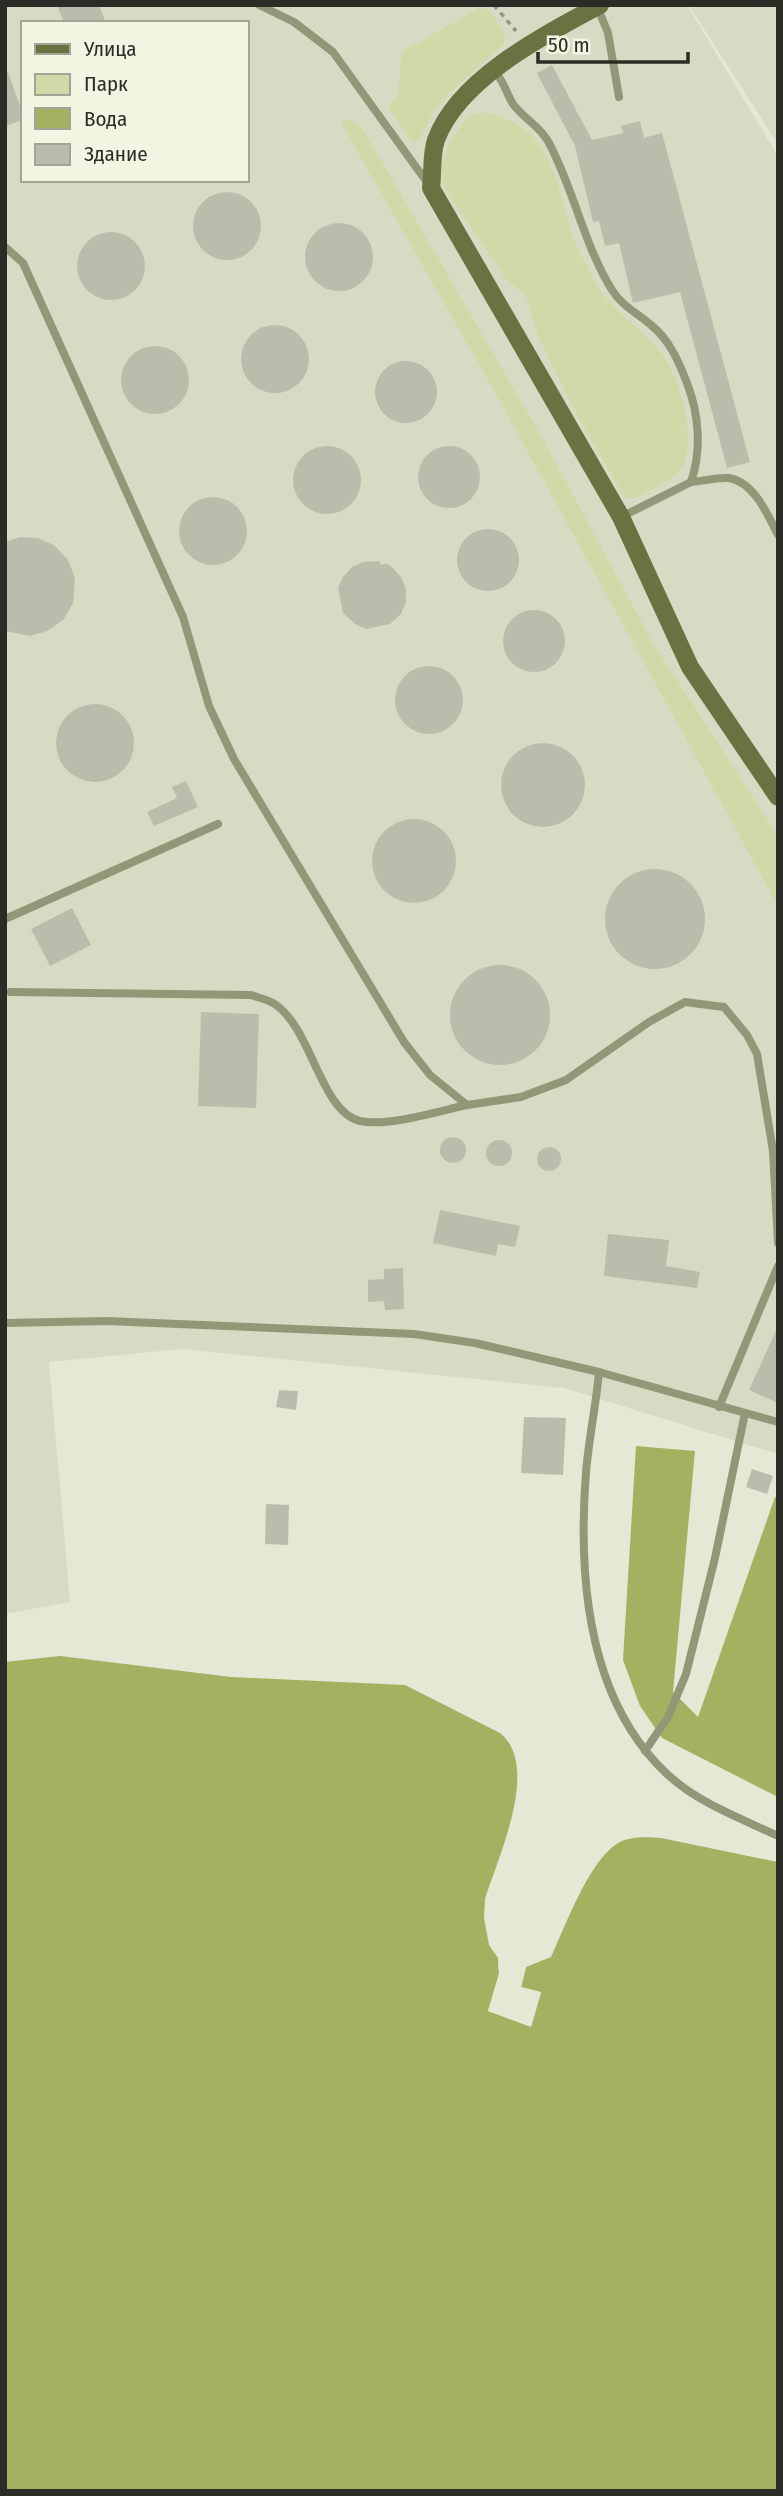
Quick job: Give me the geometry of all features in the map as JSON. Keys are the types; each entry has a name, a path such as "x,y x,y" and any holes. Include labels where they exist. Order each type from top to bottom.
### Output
{"street":[{"path":"599,6 529,46 467,94 448,116 435,141 431,188 621,517 690,667 778,797"}],"lane":[{"path":"259,5 294,22 333,52 431,188"},
{"path":"599,6 608,33 619,97"},
{"path":"495,72 514,105 547,139 581,214 589,243 612,291 636,317 661,335 680,365 696,414 698,461 691,482"},
{"path":"5,247 23,263 172,594 209,706 234,759 404,1042 430,1075 467,1105"},
{"path":"621,517 691,482 730,478 745,485 764,506 778,535"},
{"path":"5,919 218,824"},
{"path":"10,992 251,995 276,1004 298,1027 336,1104 358,1121 383,1122 521,1097 566,1080 649,1022 685,1002 724,1007 747,1035 757,1054 773,1152 778,1243"},
{"path":"719,1407 778,1266"},
{"path":"5,1323 106,1321 414,1334 447,1338 599,1371 778,1422"},
{"path":"599,1371 586,1471 584,1550 589,1607 602,1667 624,1719 645,1751 668,1775 708,1803 778,1836"},
{"path":"645,1751 668,1717 686,1674 715,1558 745,1413"}],"path":[{"path":"494,5 529,46"}],"shaded area":[{"path":"5,5 687,5 778,156 778,1454 564,1388 182,1349 49,1362 70,1602 5,1614"},
{"path":"690,5 778,5 778,144 693,12"}],"green space":[{"path":"479,8 489,9 505,35 504,44 449,93 432,114 419,141 412,142 390,110 390,103 398,96 401,59 405,50"},
{"path":"485,112 517,124 542,148 554,173 575,241 596,283 612,305 662,354 677,382 688,429 686,458 672,478 633,499 624,497 580,420 539,339 526,296 505,278 443,186 442,164 449,143 469,115"},
{"path":"347,119 359,125 366,134 544,441 654,645 778,836 778,906 497,396 341,123"}],"water":[{"path":"636,1446 695,1451 673,1692 698,1717 775,1497 778,1497 778,1797 662,1738 640,1706 623,1660"},
{"path":"60,1656 231,1677 405,1685 500,1733 512,1748 517,1767 517,1789 513,1813 485,1899 484,1918 489,1945 498,1958 499,1974 488,2011 531,2026 541,1993 521,1987 526,1967 551,1957 588,1879 607,1852 618,1843 633,1838 661,1838 778,1862 778,2491 5,2491 5,1662"}],"pier":[{"path":"498,1958 502,1959 503,1974 492,2009 529,2022 537,1995 517,1987 522,1966 526,1967 521,1987 541,1992 531,2027 488,2011 499,1974"}],"building":[{"path":"57,5 99,5 105,21 63,21"},
{"path":"552,65 592,140 623,133 621,126 640,121 644,138 662,133 750,462 727,468 680,292 633,303 619,243 605,246 599,221 593,222 575,146 537,73"},
{"path":"5,72 8,72 21,109 21,121 5,126"},
{"path":"234,192 255,207 261,219 259,239 251,250 234,260 220,260 203,250 195,239 193,219 203,202 214,194"},
{"path":"346,223 367,238 373,250 371,270 363,281 346,291 332,291 315,281 307,270 305,250 315,233 326,225"},
{"path":"118,232 139,247 145,259 143,279 135,290 118,300 104,300 87,290 79,279 77,259 87,242 98,234"},
{"path":"282,325 303,340 309,352 307,372 299,383 282,393 268,393 251,383 243,372 241,352 251,335 262,327"},
{"path":"162,346 183,361 189,373 187,393 179,404 162,414 148,414 131,404 123,393 121,373 131,356 142,348"},
{"path":"400,361 412,361 428,370 435,380 435,404 428,414 412,423 400,423 389,418 380,409 375,398 375,386 380,375 389,366"},
{"path":"334,446 355,461 361,473 359,493 351,504 334,514 320,514 303,504 295,493 293,473 303,456 314,448"},
{"path":"443,446 455,446 471,455 478,465 478,489 471,499 455,508 443,508 432,503 423,494 418,483 418,471 423,460 432,451"},
{"path":"206,497 220,497 232,502 242,512 247,531 242,550 232,560 220,565 206,565 194,560 184,550 179,538 179,524 184,512 194,502"},
{"path":"482,529 494,529 510,538 517,548 517,572 510,582 494,591 482,591 471,586 462,577 457,566 457,554 462,543 471,534"},
{"path":"20,537 38,538 55,546 68,560 75,578 73,603 63,620 47,631 30,636 5,631 5,542"},
{"path":"379,561 381,565 386,563 392,567 401,577 406,589 406,602 401,614 390,624 366,629 355,624 343,613 338,588 352,567 363,562"},
{"path":"528,610 540,610 556,619 563,629 563,653 556,663 540,672 528,672 517,667 508,658 503,647 503,635 508,624 517,615"},
{"path":"422,666 436,666 448,671 458,681 463,700 458,719 448,729 436,734 422,734 410,729 400,719 395,707 395,693 400,681 410,671"},
{"path":"87,704 103,704 117,710 128,721 134,735 134,751 128,765 117,776 103,782 87,782 73,776 62,765 56,751 56,735 62,721 73,710"},
{"path":"543,743 559,746 573,755 582,769 585,785 582,801 573,815 559,824 543,827 527,824 513,815 504,801 501,785 504,769 513,755 527,746"},
{"path":"186,781 198,807 154,826 147,812 177,798 172,787"},
{"path":"414,819 430,822 444,831 453,845 456,861 453,877 444,891 430,900 414,903 398,900 384,891 375,877 372,861 375,845 384,831 398,822"},
{"path":"655,869 683,877 697,891 705,919 697,947 683,961 655,969 627,961 613,947 605,919 613,891 627,877"},
{"path":"72,908 91,945 50,966 31,929"},
{"path":"500,965 528,973 542,987 550,1015 542,1043 528,1057 500,1065 472,1057 458,1043 450,1015 458,987 472,973"},
{"path":"201,1012 259,1014 256,1108 198,1106"},
{"path":"453,1137 462,1141 466,1150 462,1159 453,1163 444,1159 440,1150 444,1141"},
{"path":"499,1140 508,1144 512,1153 508,1162 499,1166 490,1162 486,1153 490,1144"},
{"path":"544,1147 554,1147 561,1154 561,1164 554,1171 544,1171 537,1164 537,1154"},
{"path":"440,1210 520,1226 515,1247 498,1244 496,1256 433,1243"},
{"path":"608,1234 669,1240 666,1266 700,1272 697,1288 604,1276"},
{"path":"403,1268 404,1309 385,1310 384,1301 368,1302 368,1280 384,1279 384,1269"},
{"path":"778,1326 778,1403 749,1390"},
{"path":"279,1390 298,1391 296,1410 276,1407"},
{"path":"524,1417 566,1418 563,1475 521,1473"},
{"path":"752,1469 773,1476 767,1494 746,1487"},
{"path":"266,1504 289,1505 288,1545 265,1544"}]}
